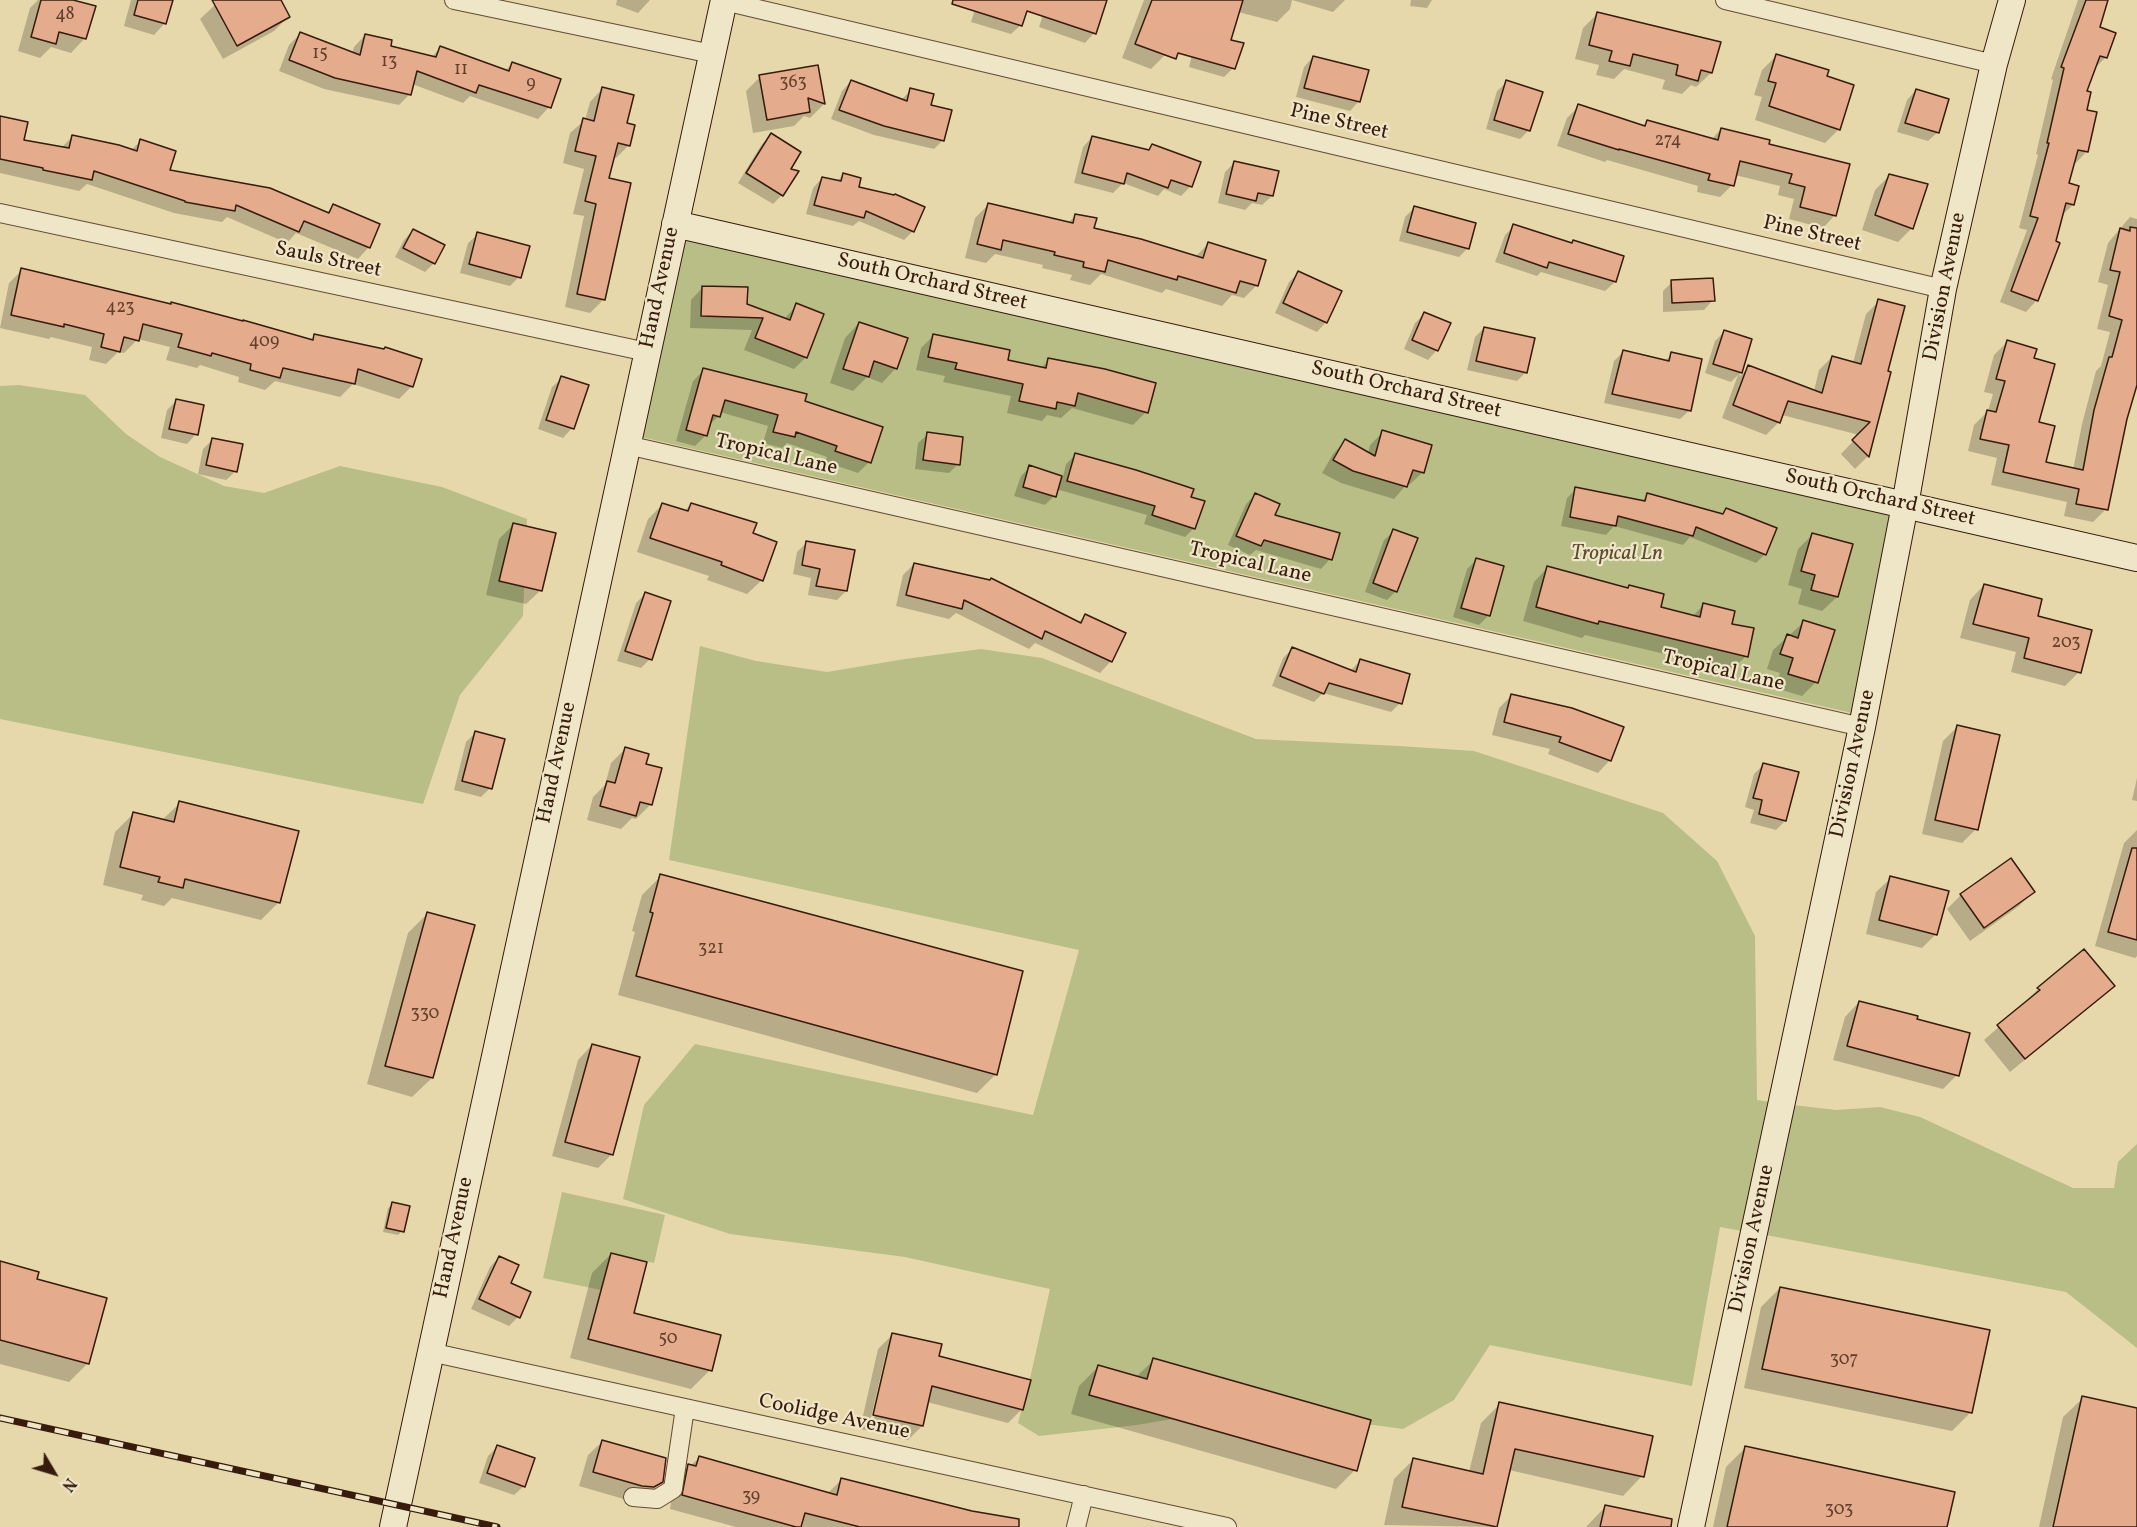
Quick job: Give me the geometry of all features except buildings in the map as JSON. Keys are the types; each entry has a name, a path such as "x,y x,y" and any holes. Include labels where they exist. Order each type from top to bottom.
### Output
{"street":[{"path":"454,0 712,54"},
{"path":"1725,0 1994,64"},
{"name":"Division Avenue","path":"1691,1527 1862,727 1905,505 1943,289 1994,64 2012,0"},
{"name":"Hand Avenue","path":"393,1527 724,1"},
{"name":"Pine Street","path":"724,1 1943,289"},
{"name":"Sauls Street","path":"0,213 647,352"},
{"name":"South Orchard Street","path":"675,224 2137,558"},
{"name":"Tropical Lane","path":"627,445 1862,727"},
{"name":"Coolidge Avenue","path":"430,1352 1227,1527"},
{"path":"633,1497 657,1499 673,1489 685,1408"},
{"path":"1076,1527 1084,1496"}],"green space":[{"name":"Tropical Ln","path":"684,238 1892,513 1852,713 641,437"},
{"path":"19,385 85,395 126,434 160,457 224,486 264,493 340,466 442,487 527,519 523,616 460,695 423,804 0,719 0,386"},
{"path":"700,646 756,661 827,672 981,649 1042,658 1256,739 1474,751 1663,813 1717,861 1755,936 1757,1100 1770,1102 1742,1231 1720,1227 1692,1386 1490,1345 1454,1400 1403,1429 1344,1421 1268,1403 1137,1425 1039,1436 1018,1423 1050,1289 905,1257 730,1234 623,1199 644,1105 695,1044 1033,1115 1079,950 669,860"},
{"path":"1793,1105 1836,1110 1880,1107 1920,1117 2073,1188 2114,1188 2118,1162 2137,1144 2137,1348 2066,1292 1766,1235"},
{"path":"562,1192 665,1215 654,1263 611,1253 601,1290 543,1278"}],"railway":[{"path":"0,1418 497,1527"}]}
